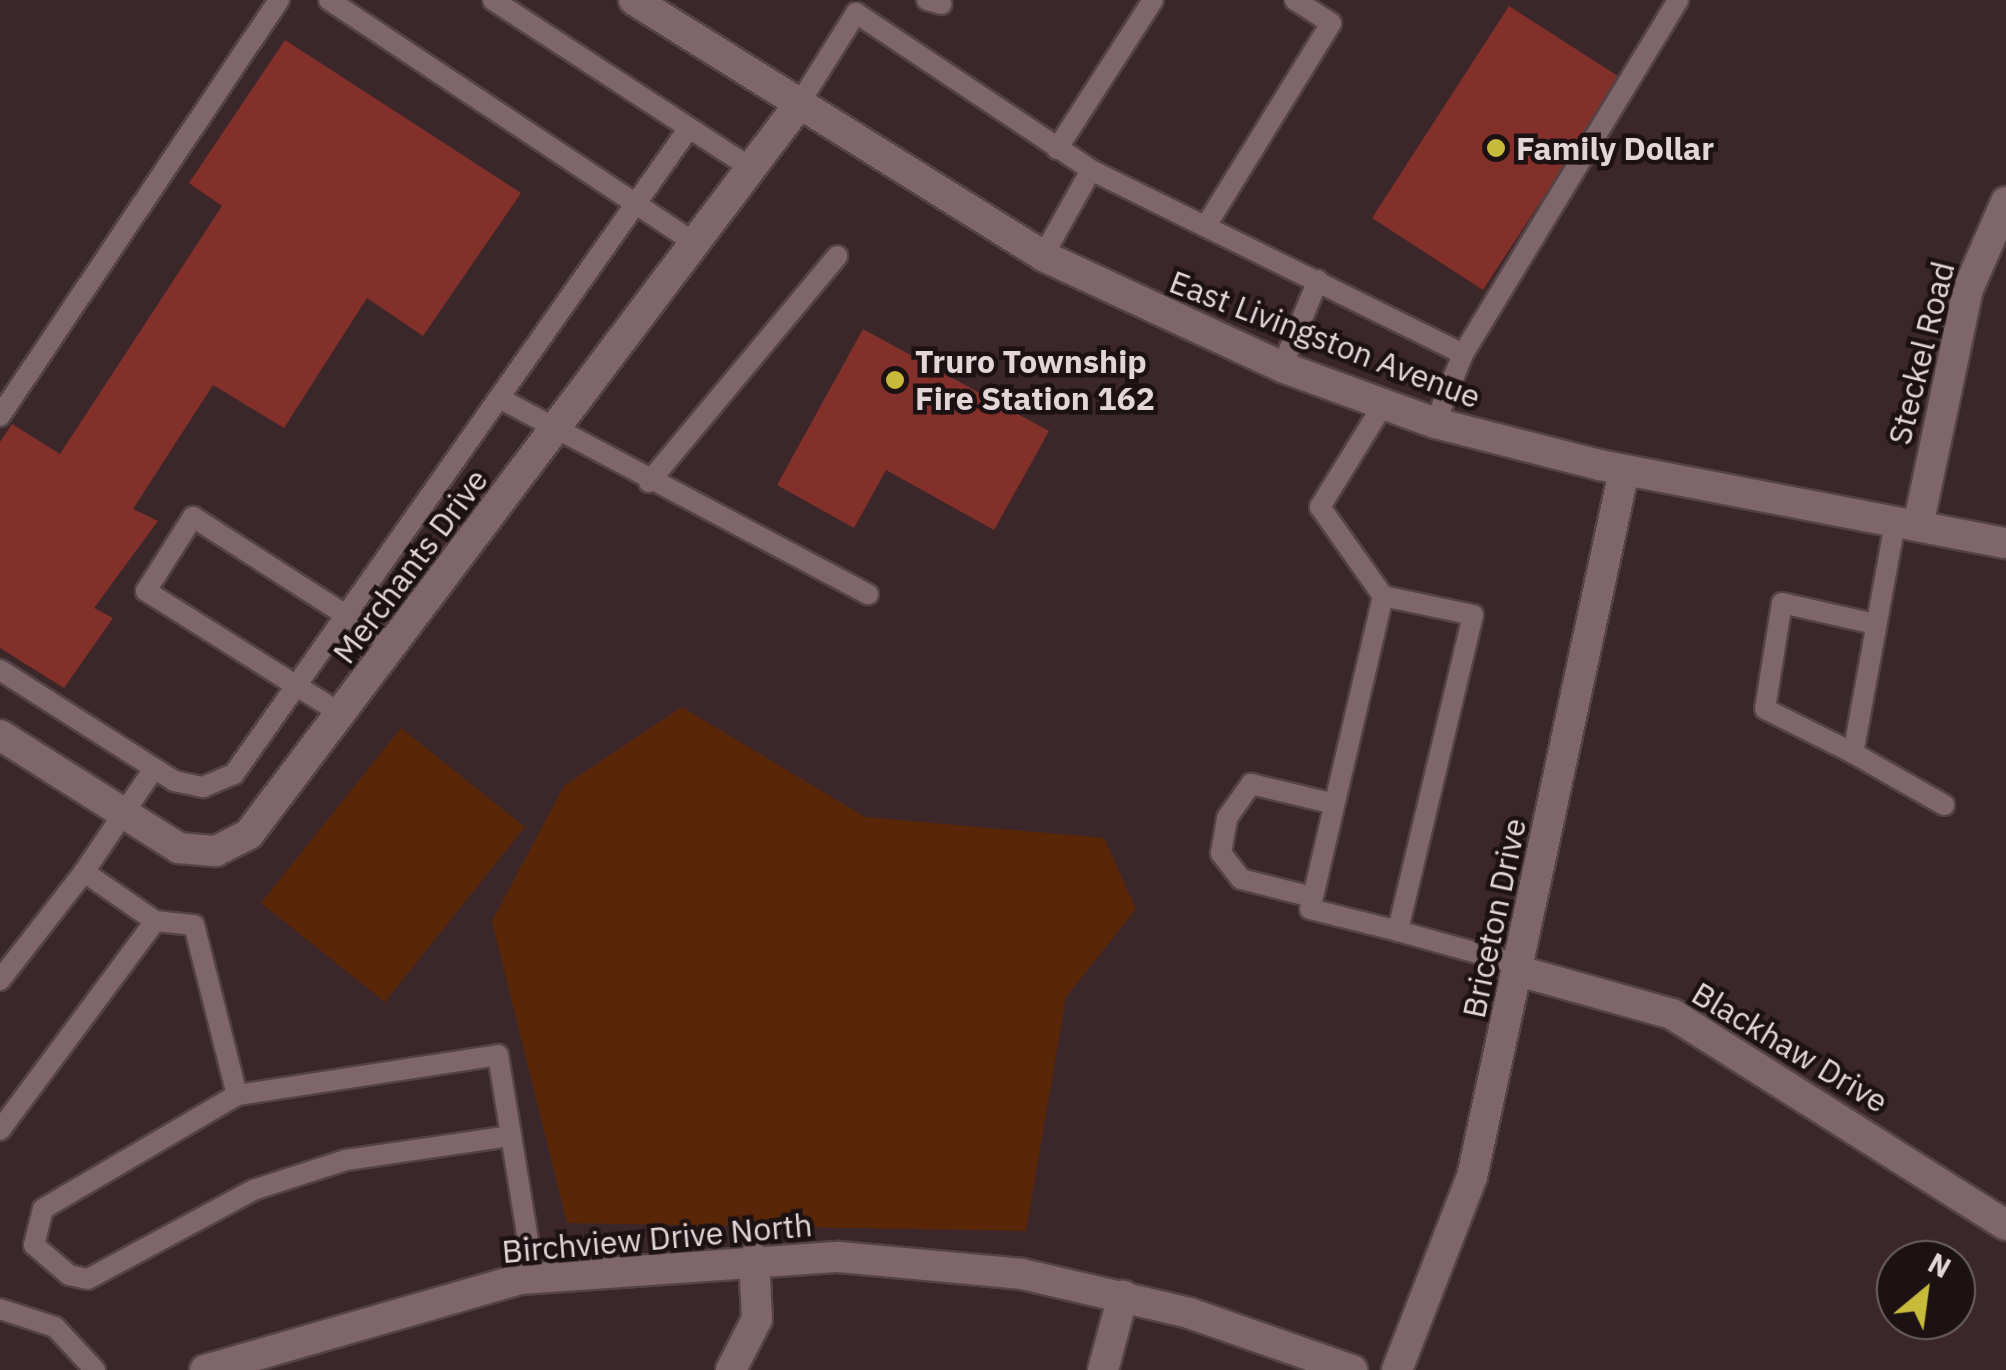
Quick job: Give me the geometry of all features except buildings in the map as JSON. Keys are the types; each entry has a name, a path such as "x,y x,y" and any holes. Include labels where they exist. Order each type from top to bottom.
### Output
{"street":[{"name":"East Livingston Avenue","path":"634,0 797,107 1043,256 1282,368 1435,423 1624,471 2006,543"},
{"name":"Merchants Drive","path":"0,734 122,815 180,848 232,846 262,822 797,107"},
{"name":"Steckel Road","path":"1907,524 1968,289 2006,202"},
{"name":"Briceton Drive","path":"1397,1370 1461,1214 1520,968 1624,471"},
{"name":"Blackhaw Drive","path":"1520,968 1672,1014 2006,1225"},
{"name":"Birchview Drive North","path":"206,1370 534,1278 754,1258 946,1266 1123,1296 1352,1370"},
{"path":"731,1370 758,1320 754,1258"},
{"path":"1103,1370 1123,1296"}],"lane":[{"path":"0,416 278,0"},
{"path":"329,0 695,243"},
{"path":"493,0 751,168"},
{"path":"1057,149 1153,0"},
{"path":"1207,224 1331,24 1295,0"},
{"path":"1435,423 1463,354 1678,0"},
{"path":"797,107 860,6 1091,170 1207,224 1463,354"},
{"path":"0,670 153,770 203,787 234,774 689,128"},
{"path":"1043,256 1091,170"},
{"path":"649,482 837,256"},
{"path":"1282,368 1318,280"},
{"path":"499,398 554,432 868,594"},
{"path":"1382,406 1320,507 1382,596 1473,615 1398,930"},
{"path":"343,714 146,591 193,517 394,646"},
{"path":"1854,753 1876,624 1907,524"},
{"path":"1382,596 1310,909 1398,930 1520,968"},
{"path":"1876,624 1782,602 1766,708 1944,805"},
{"path":"0,980 84,872 153,770"},
{"path":"1312,897 1241,879 1222,853 1227,818 1252,784 1334,804"},
{"path":"84,872 156,921 194,925 237,1095"},
{"path":"0,1130 156,921"},
{"path":"511,1136 346,1160 252,1190 88,1279 34,1245 43,1210 237,1095 498,1055 534,1278"},
{"path":"0,1309 55,1326 95,1370"}],"shaded area":[{"path":"682,707 865,817 1104,838 1136,909 1066,997 1026,1231 567,1223 492,921 564,786"},
{"path":"401,728 525,827 385,1002 261,903"}],"place":[{"name":"Family Dollar","path":"1496,148"},
{"name":"Truro Township Fire Station 162","path":"895,380"}]}
